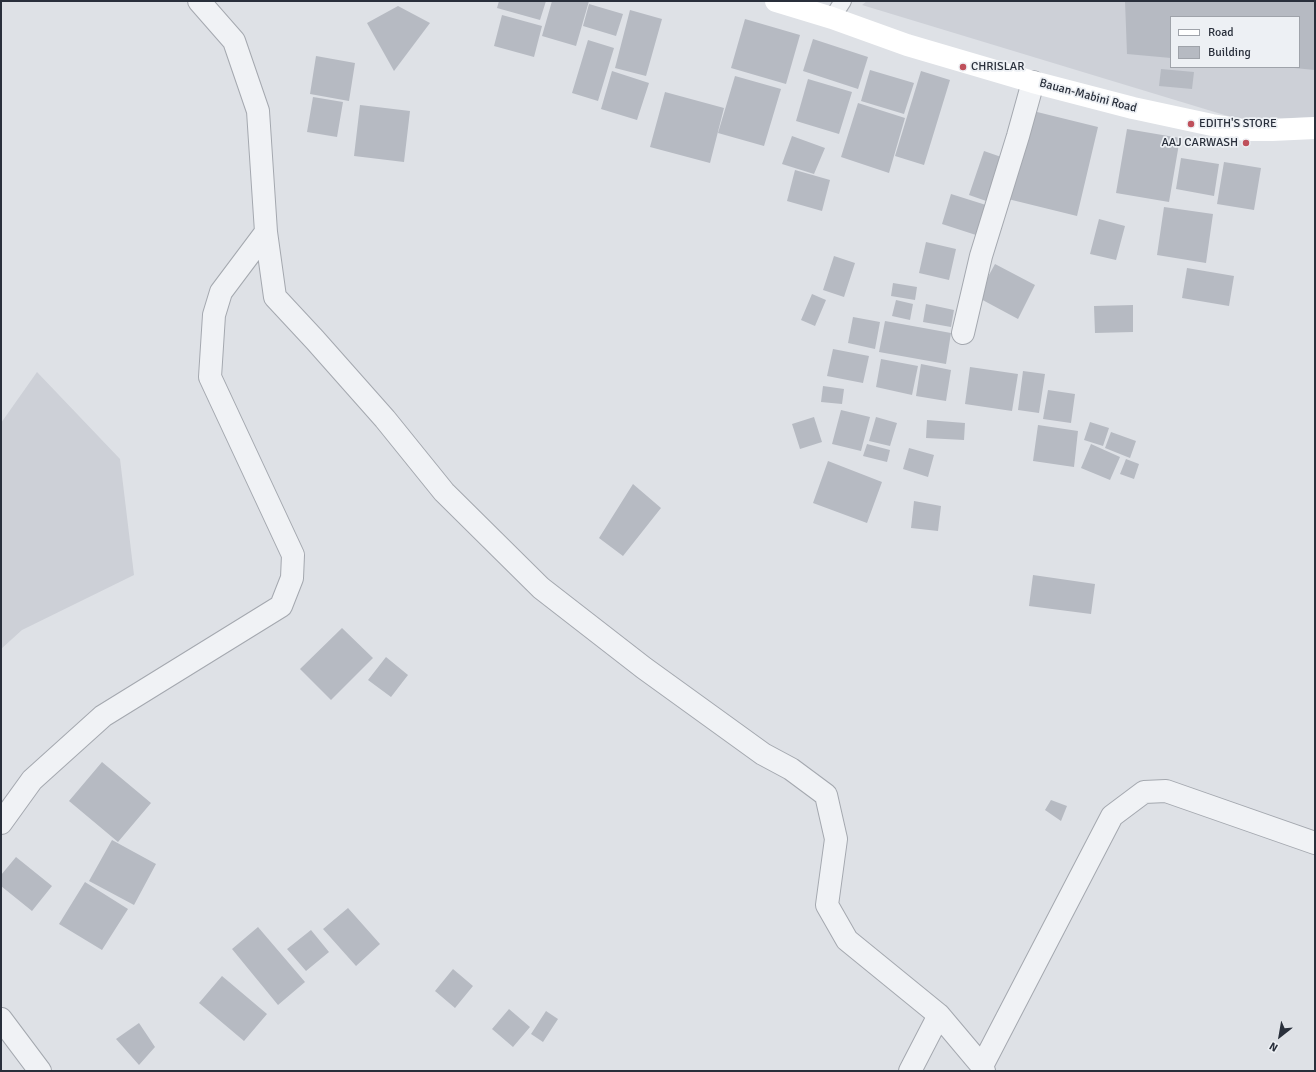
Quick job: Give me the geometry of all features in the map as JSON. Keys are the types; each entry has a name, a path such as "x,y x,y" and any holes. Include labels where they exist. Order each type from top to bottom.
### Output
{"main road":[{"name":"Bauan-Mabini Road","path":"776,1 838,9 907,45 1033,82 1133,108 1212,125 1251,130 1315,128"}],"street":[{"path":"199,1 234,41 258,111 266,232 275,297 385,418 444,492 541,588 644,668 763,754 791,769 826,795 836,838 827,905 847,940 939,1015 983,1068 1112,816 1144,792 1166,790 1315,844"},
{"path":"963,333 981,256 1033,82"},
{"path":"1,823 32,780 103,716 281,606 292,578 293,555 210,377 214,315 220,292 266,232"},
{"path":"910,1071 939,1015"},
{"path":"1,1019 40,1071"}],"shaded area":[{"path":"867,1 1315,1 1315,117 1241,120 862,5"},
{"path":"37,372 120,459 134,575 22,630 1,649 1,423"}],"building":[{"path":"499,1 546,1 540,20 497,8"},
{"path":"552,1 589,1 576,46 542,36"},
{"path":"1125,1 1315,1 1315,70 1294,68 1300,68 1300,16 1170,16 1170,58 1127,54"},
{"path":"589,4 623,14 616,36 583,26"},
{"path":"398,6 430,23 394,71 367,23"},
{"path":"630,10 662,19 646,76 615,68"},
{"path":"502,15 542,26 534,57 494,46"},
{"path":"745,19 800,35 786,84 731,68"},
{"path":"813,39 868,57 858,89 803,71"},
{"path":"588,40 614,48 598,101 572,93"},
{"path":"316,56 355,63 349,101 310,94"},
{"path":"1161,69 1194,72 1192,89 1159,86"},
{"path":"870,70 914,83 904,114 861,101"},
{"path":"612,71 649,83 637,120 601,109"},
{"path":"921,71 950,80 924,165 895,156"},
{"path":"735,76 781,89 764,146 718,133"},
{"path":"808,79 852,92 839,134 796,121"},
{"path":"665,92 724,108 710,163 650,147"},
{"path":"313,97 343,102 337,137 307,132"},
{"path":"858,103 905,118 889,173 841,157"},
{"path":"360,105 410,111 404,162 354,156"},
{"path":"1029,110 1098,127 1077,216 1008,199"},
{"path":"1127,129 1180,138 1169,202 1116,193"},
{"path":"792,136 825,148 814,174 782,164"},
{"path":"984,151 1007,159 992,203 969,195"},
{"path":"1181,158 1219,164 1214,196 1176,189"},
{"path":"1224,162 1261,168 1254,210 1217,204"},
{"path":"795,170 830,180 822,211 787,201"},
{"path":"951,194 986,205 976,235 942,224"},
{"path":"1164,207 1213,214 1206,263 1157,255"},
{"path":"1099,219 1125,226 1116,260 1090,254"},
{"path":"926,242 956,249 949,280 919,273"},
{"path":"834,256 855,263 844,297 823,290"},
{"path":"995,264 1035,285 1018,319 977,297"},
{"path":"1187,268 1234,276 1229,306 1182,298"},
{"path":"893,283 917,287 915,300 891,296"},
{"path":"812,294 826,300 815,326 801,320"},
{"path":"896,300 913,304 910,320 892,316"},
{"path":"926,304 954,310 951,327 923,322"},
{"path":"1133,305 1133,332 1095,333 1094,306"},
{"path":"853,317 880,322 875,349 848,343"},
{"path":"885,321 951,333 946,364 879,352"},
{"path":"833,349 869,356 863,383 827,376"},
{"path":"881,359 918,366 912,395 876,387"},
{"path":"921,364 951,370 946,401 916,396"},
{"path":"970,367 1018,374 1012,411 965,404"},
{"path":"1023,371 1045,374 1039,413 1018,410"},
{"path":"823,386 844,389 842,404 821,402"},
{"path":"1048,390 1075,394 1071,423 1043,419"},
{"path":"841,410 870,417 861,451 832,444"},
{"path":"814,417 822,442 800,449 792,424"},
{"path":"876,417 897,423 890,446 869,441"},
{"path":"927,420 965,423 964,440 926,438"},
{"path":"1090,422 1109,428 1103,446 1084,440"},
{"path":"1038,425 1078,431 1074,467 1033,461"},
{"path":"1111,432 1136,441 1130,458 1105,448"},
{"path":"867,444 890,450 887,462 863,456"},
{"path":"1091,444 1120,457 1110,480 1081,468"},
{"path":"909,448 934,455 928,477 903,469"},
{"path":"1126,459 1139,464 1134,479 1120,474"},
{"path":"828,461 882,482 867,523 813,503"},
{"path":"633,484 661,508 623,556 599,538"},
{"path":"914,501 941,506 938,531 911,528"},
{"path":"1033,575 1095,584 1091,614 1029,606"},
{"path":"342,628 373,658 331,700 300,669"},
{"path":"386,657 408,675 391,697 368,680"},
{"path":"102,762 151,803 118,842 69,801"},
{"path":"1051,800 1067,806 1061,821 1045,810"},
{"path":"112,840 156,864 134,905 89,881"},
{"path":"16,857 52,886 32,911 1,886 1,875"},
{"path":"85,882 128,909 102,950 59,924"},
{"path":"348,908 380,944 356,966 323,929"},
{"path":"258,927 305,982 278,1005 232,949"},
{"path":"311,930 329,952 306,971 287,949"},
{"path":"453,969 473,986 455,1008 435,991"},
{"path":"222,976 267,1014 244,1041 199,1003"},
{"path":"509,1009 530,1027 513,1047 492,1029"},
{"path":"546,1011 558,1019 543,1042 531,1034"},
{"path":"139,1023 155,1047 139,1065 116,1039"}],"place":[{"name":"CHRISLAR","path":"963,67"},
{"name":"EDITH'S STORE","path":"1191,124"},
{"name":"AAJ CARWASH","path":"1246,143"}]}
